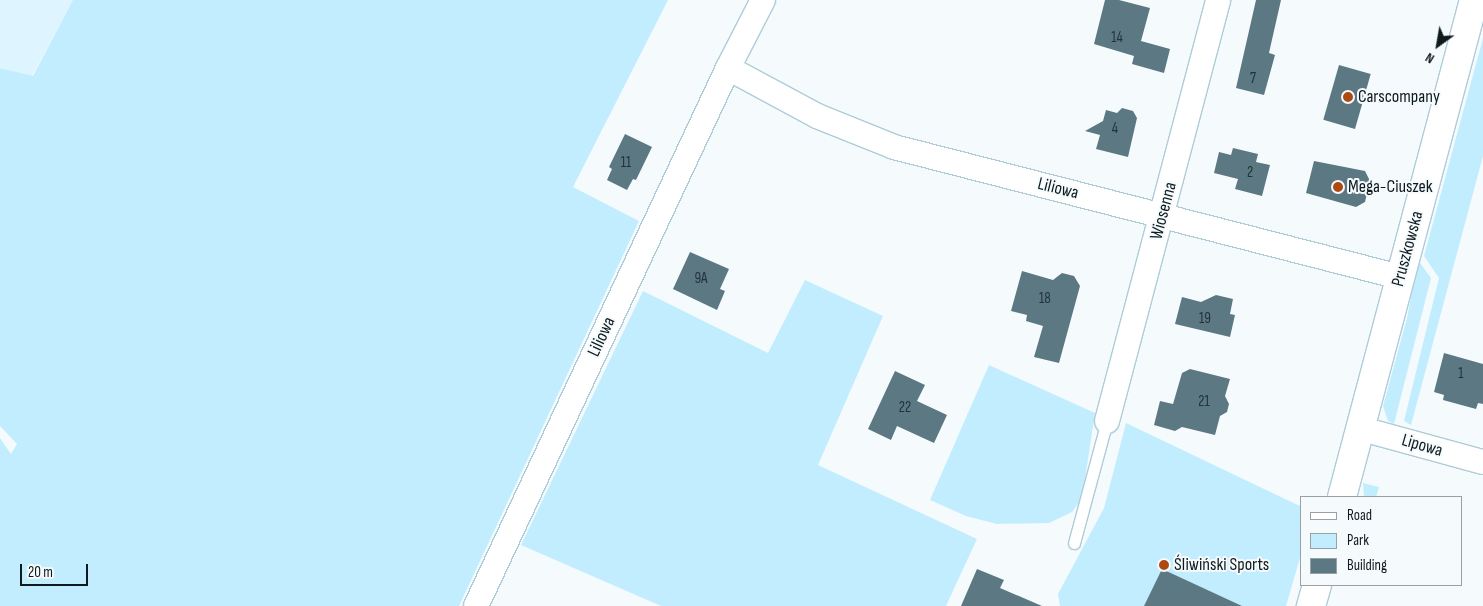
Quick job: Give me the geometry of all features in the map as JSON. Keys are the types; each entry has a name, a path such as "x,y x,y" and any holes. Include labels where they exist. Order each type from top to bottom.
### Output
{"street":[{"name":"Liliowa","path":"476,606 728,68 763,0"},
{"name":"Wiosenna","path":"1107,421 1163,216 1218,0"},
{"name":"Pruszkowska","path":"1342,496 1362,429 1400,277 1474,0"},
{"name":"Liliowa","path":"728,68 817,116 894,147 1400,277"},
{"name":"Lipowa","path":"1362,429 1483,462"},
{"path":"1311,606 1317,586"}],"lane":[{"path":"1074,543 1107,421"}],"shaded area":[{"path":"0,0 73,0 32,76 0,68"}],"green space":[{"path":"73,0 668,0 573,187 639,221 459,606 0,606 0,438 11,454 17,444 0,426 0,68 33,76"},
{"path":"1483,38 1483,156 1411,425 1404,421 1439,278 1424,256"},
{"path":"1418,260 1431,278 1394,424 1388,421 1383,406 1407,318"},
{"path":"805,280 883,316 818,465 977,539 946,606 661,606 521,545 643,291 768,353"},
{"path":"989,365 1095,413 1082,499 1072,512 1049,523 997,524 966,516 930,500"},
{"path":"1126,423 1300,506 1300,558 1286,606 1060,606 1058,594 1104,508"},
{"path":"1363,483 1379,487 1376,496 1364,496"}],"building":[{"path":"1105,0 1119,0 1150,8 1141,41 1170,49 1164,73 1132,64 1134,56 1094,44"},
{"path":"1256,0 1281,0 1269,53 1275,55 1264,95 1236,88"},
{"name":"Carscompany","path":"1339,65 1371,74 1355,129 1323,120"},
{"path":"1122,108 1133,111 1137,118 1128,157 1096,149 1100,135 1085,131 1103,121 1106,110 1117,113"},
{"path":"625,134 652,147 636,180 633,179 627,190 607,180 612,169 609,167"},
{"path":"1233,148 1258,154 1256,162 1270,165 1262,196 1235,189 1238,179 1214,173 1219,152 1231,155"},
{"name":"Mega-Ciuszek","path":"1314,161 1365,171 1370,181 1365,202 1356,207 1306,193"},
{"path":"690,252 729,269 720,289 725,291 717,310 673,289"},
{"path":"1022,271 1053,280 1062,273 1074,276 1080,286 1059,363 1034,357 1043,326 1026,321 1027,315 1011,311"},
{"path":"1216,295 1233,299 1230,314 1235,315 1230,337 1175,324 1182,297 1201,302"},
{"path":"1444,353 1483,364 1483,404 1478,403 1476,409 1443,400 1444,395 1434,392"},
{"path":"1190,369 1230,379 1225,396 1229,404 1227,412 1220,416 1215,435 1182,427 1175,431 1154,425 1160,401 1173,404 1182,373"},
{"path":"895,371 925,385 917,401 947,415 934,443 897,426 891,440 868,429"},
{"path":"977,569 1004,580 1000,588 1042,606 961,606"},
{"path":"1162,569 1242,606 1144,606"}],"place":[{"name":"Carscompany","path":"1348,97"},
{"name":"Mega-Ciuszek","path":"1338,187"},
{"name":"Śliwiński Sports","path":"1164,565"}]}
